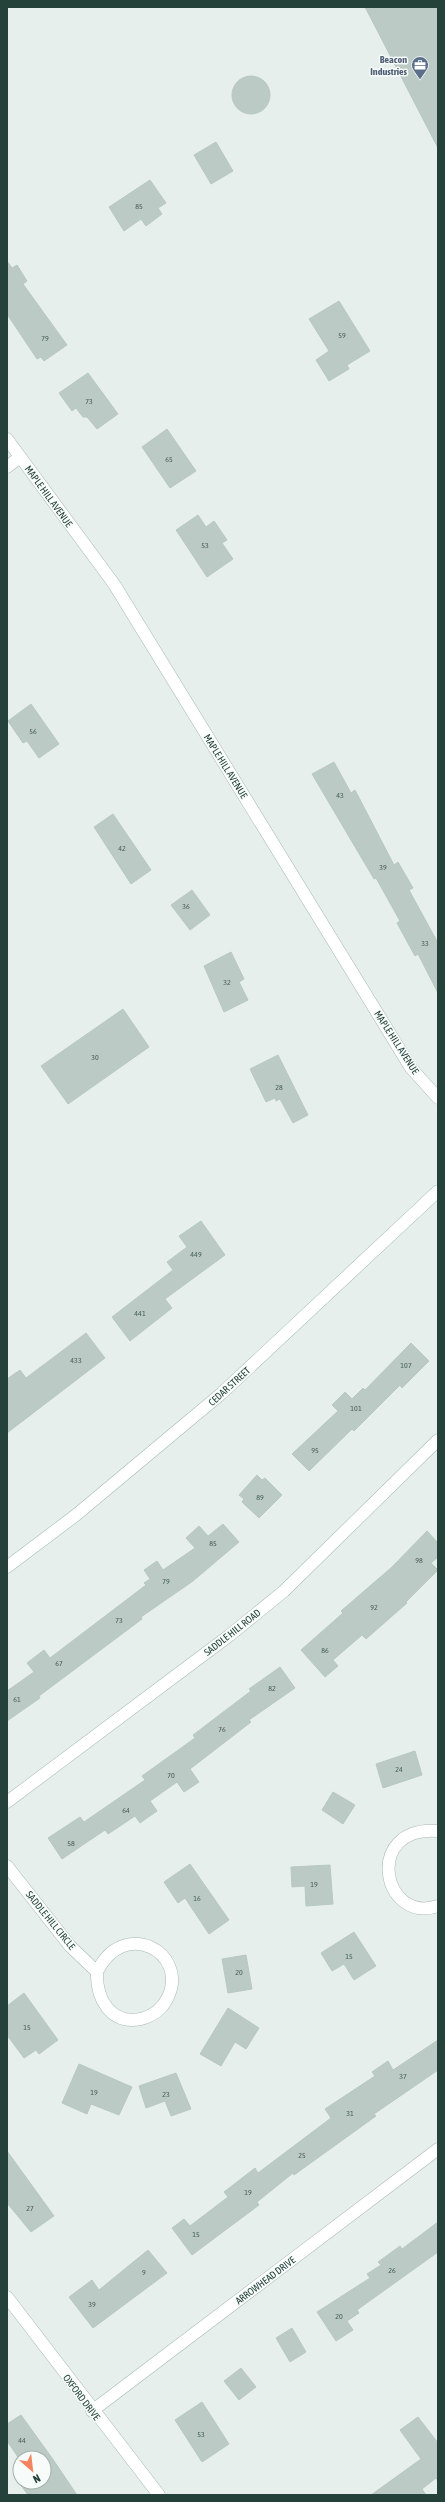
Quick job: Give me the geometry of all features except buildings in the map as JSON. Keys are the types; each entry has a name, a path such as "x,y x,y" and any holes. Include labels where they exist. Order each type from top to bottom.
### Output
{"street":[{"name":"MAPLE HILL AVENUE","path":"7,439 114,584 411,1068 438,1098"},
{"path":"7,467 20,457"},
{"name":"CEDAR STREET","path":"7,1567 76,1515 222,1393 438,1191"},
{"name":"SADDLE HILL ROAD","path":"7,1802 230,1635 284,1591 438,1440"},
{"path":"438,1831 423,1830 408,1835 396,1845 389,1858 388,1874 392,1888 402,1900 416,1907 432,1908 438,1906"},
{"name":"SADDLE HILL CIRCLE","path":"7,1866 70,1946 97,1972"},
{"path":"128,1943 143,1944 157,1950 167,1961 172,1975 172,1990 166,2004 154,2014 140,2019 125,2019 112,2012 102,2001 96,1987 97,1972 103,1959 114,1948 128,1943"},
{"name":"ARROWHEAD DRIVE","path":"92,2411 438,2149"},
{"name":"OXFORD DRIVE","path":"7,2297 92,2411 159,2495"}],"place":[{"name":"Beacon Industries","path":"420,80"}]}
